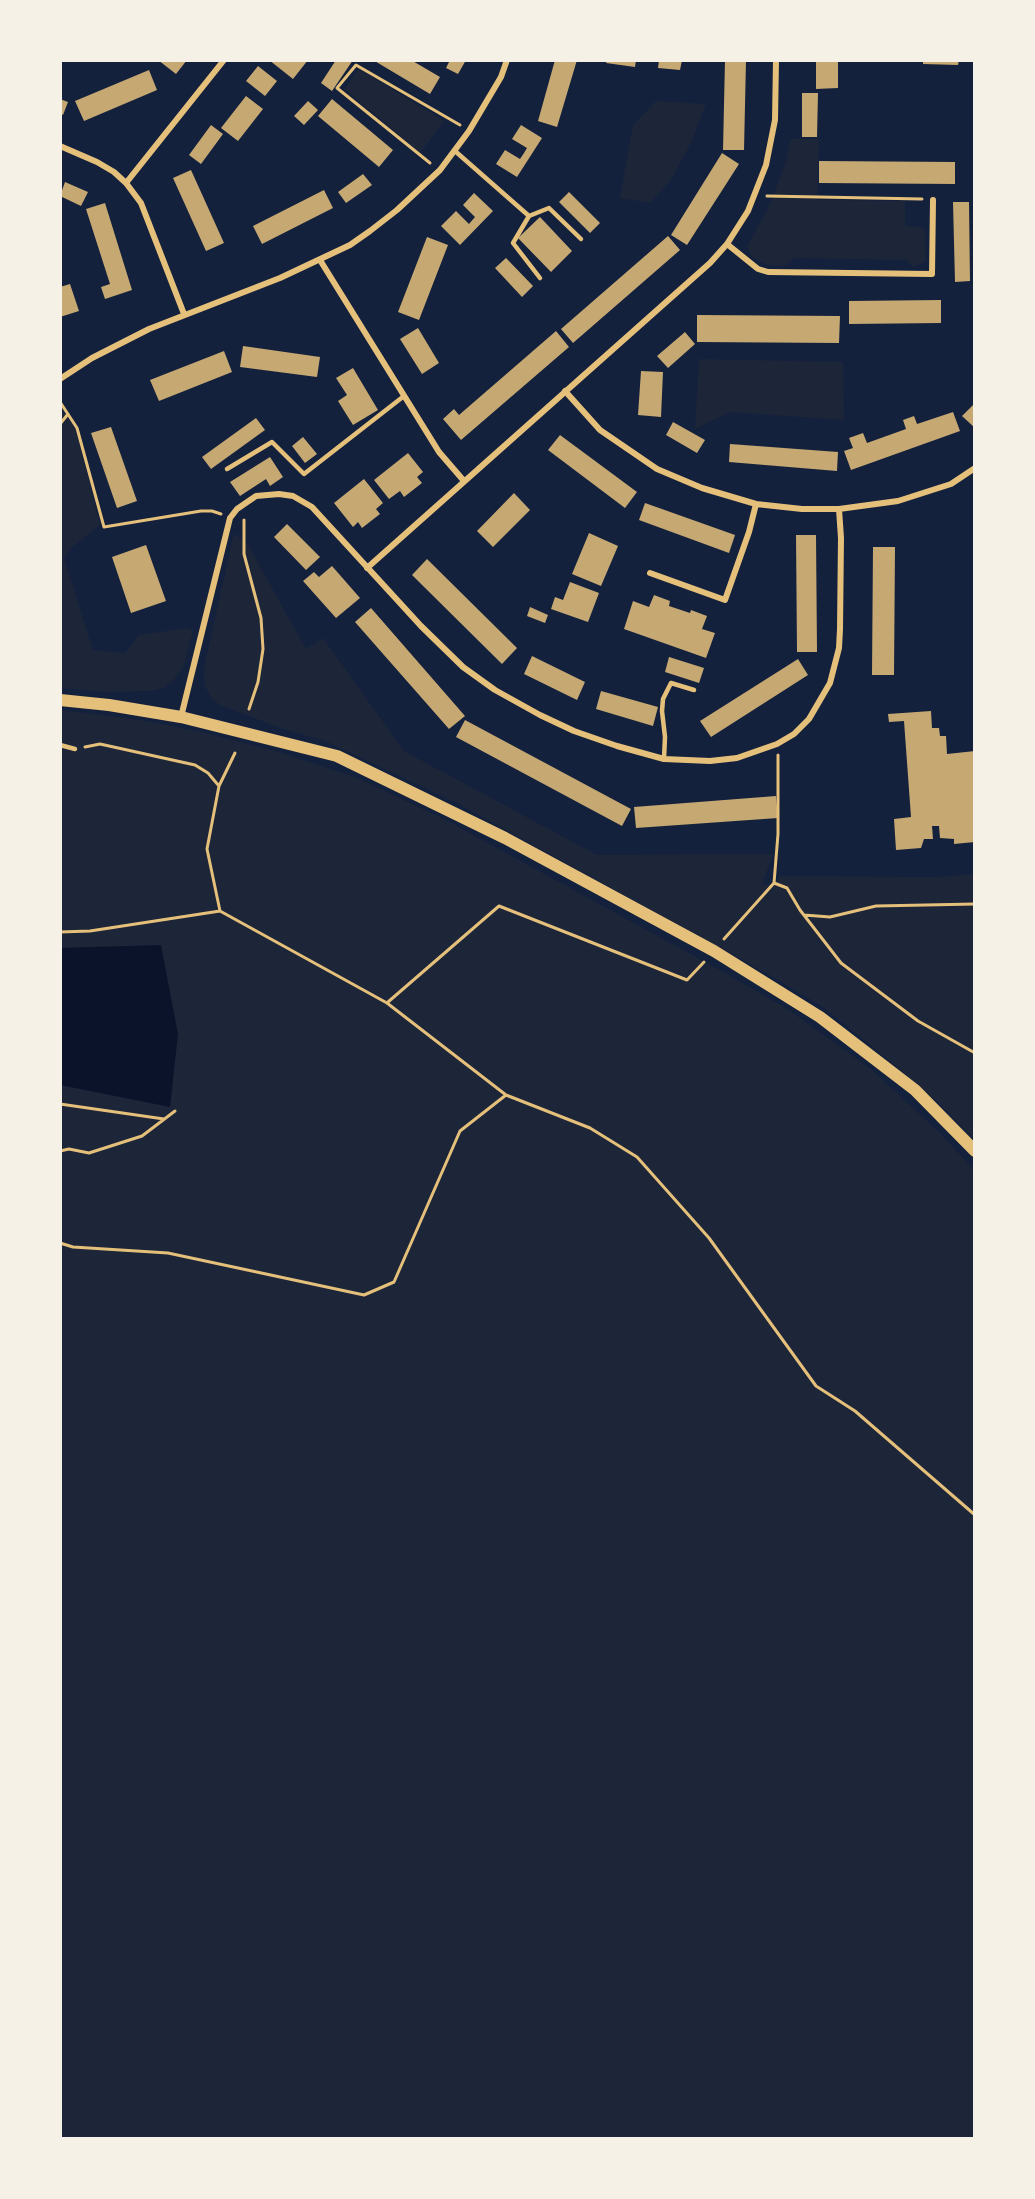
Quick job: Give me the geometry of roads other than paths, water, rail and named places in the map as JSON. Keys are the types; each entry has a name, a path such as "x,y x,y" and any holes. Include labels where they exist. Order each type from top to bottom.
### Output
{"main road":[{"path":"60,700 109,705 181,717 337,756 505,838 714,951 830,1024 915,1090 975,1151"}],"street":[{"path":"126,183 224,60"},
{"path":"60,380 92,357 149,329 244,293 320,260 350,245 370,231 398,210 440,170 469,131 501,77 507,60"},
{"path":"367,568 710,264 727,244 755,196 766,165 775,120 776,60"},
{"path":"60,146 114,172 126,183 141,203 184,314"},
{"path":"727,244 758,269 768,272 932,274 933,200"},
{"path":"320,260 439,452 464,481"},
{"path":"565,391 600,430 657,469 702,488 756,504 802,509 839,509 898,501 951,484 975,468"},
{"path":"181,717 230,518 245,502 266,494 293,496 312,507 421,626 464,667 495,690 574,731 664,759 710,761 737,758 777,744 794,734 809,719 830,683 839,648 840,629 839,509"},
{"path":"650,573 725,600 749,532 756,504"}],"lane":[{"path":"454,152 529,216"},
{"path":"540,278 513,243 529,216 549,208 581,240"},
{"path":"228,469 272,442 304,474 404,396"},
{"path":"664,759 663,699 671,683 694,690"},
{"path":"60,745 75,749"}]}
